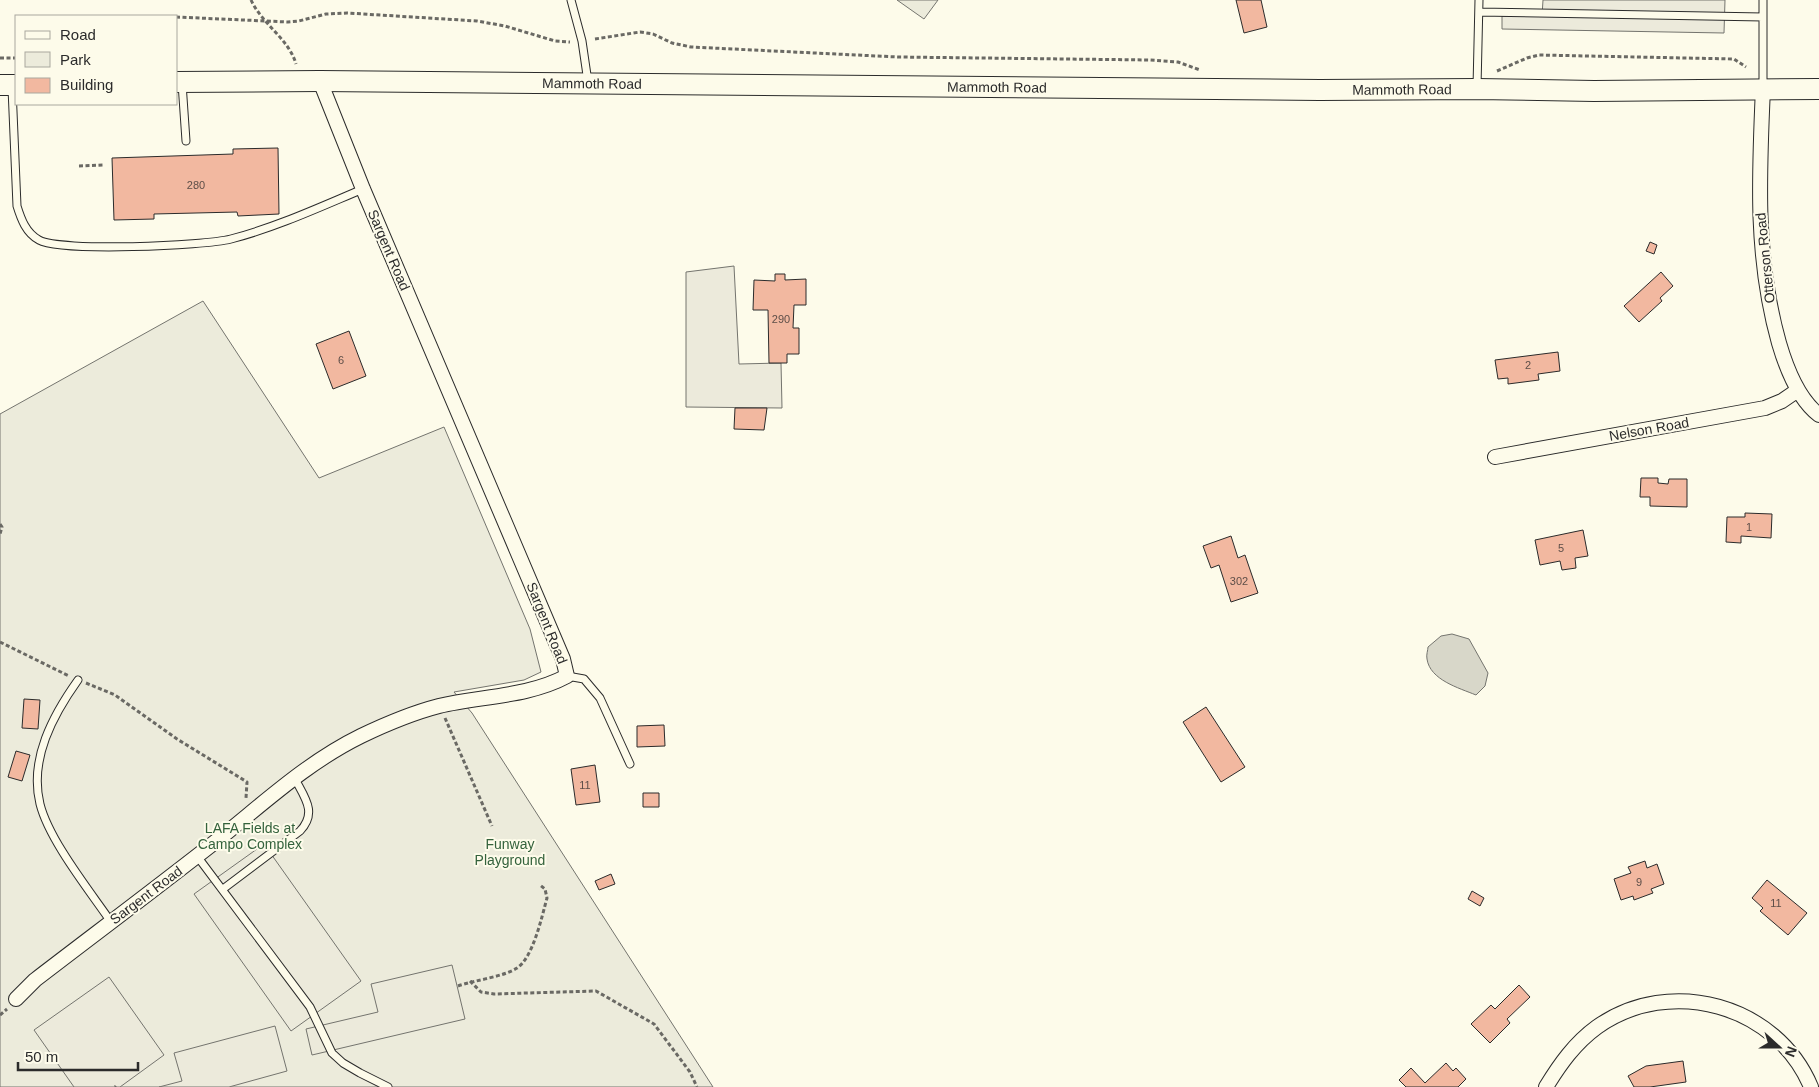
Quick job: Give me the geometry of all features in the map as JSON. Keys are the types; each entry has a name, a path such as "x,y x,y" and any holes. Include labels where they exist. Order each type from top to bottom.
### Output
{"main road":[{"name":"Mammoth Road","path":"179,82 320,81 1301,90 1477,89 1594,91 1819,89"}],"street":[{"name":"Sargent Road","path":"16,1000 35,980 197,856 294,777 339,748 389,723 440,706 521,692 567,676 563,659 363,189 320,81"},
{"name":"Otterson Road","path":"1763,88 1758,180 1766,292 1785,364 1798,390 1819,415"},
{"name":"Nelson Road","path":"1495,457 1765,408 1782,401 1798,390"},
{"path":"1546,1087 1566,1057 1581,1040 1598,1026 1624,1012 1667,1001 1697,1002 1726,1008 1765,1028 1795,1058 1812,1087"}],"lane":[{"path":"571,0 582,40 588,83"},
{"path":"1477,89 1479,0"},
{"path":"1763,0 1763,88"},
{"path":"1479,12 1763,18"},
{"path":"179,82 186,141"},
{"path":"9,85 17,206 26,229 33,236 46,243 64,246 156,245 197,244 229,240 272,227 363,189"},
{"path":"567,676 584,679 600,698 630,764"},
{"path":"78,680 60,705 52,721 38,768 37,785 40,804 54,837 111,922"},
{"path":"223,889 306,825 309,820 307,802 294,777"},
{"path":"197,856 310,1007 332,1053 343,1063 388,1087"}],"path":[{"path":"251,0 265,22 293,53 296,64"},
{"path":"178,17 265,22 299,21 326,14 347,13 477,20 506,26 555,41 570,42"},
{"path":"595,39 640,32 653,34 672,43 691,47 898,57 1150,60 1178,62 1204,71"},
{"path":"1495,72 1527,58 1539,55 1734,59 1746,67"},
{"path":"0,58 15,58"},
{"path":"79,166 104,165"},
{"path":"0,524 2,527 0,534"},
{"path":"0,642 53,669 115,695 177,739 247,782 245,791 248,816"},
{"path":"440,706 492,826"},
{"path":"458,986 507,972 517,968 524,962 529,954 547,898 545,889 540,885"},
{"path":"470,982 481,992 494,994 596,991 654,1024 690,1072 697,1087"}],"green space":[{"path":"897,0 938,0 924,19"},
{"name":"LAFA Fields at Campo Complex","path":"203,301 319,478 444,427 530,629 541,672 524,680 454,692 472,713 713,1087 0,1087 0,414"}],"shaded area":[{"path":"1543,0 1725,0 1724,33 1502,29 1502,16 1542,16"},
{"path":"734,266 739,364 781,363 782,408 686,407 686,272"},
{"path":"1452,634 1469,639 1488,673 1485,686 1476,695 1439,678 1429,666 1427,657 1428,647 1441,636"},
{"path":"264,844 361,981 291,1031 194,894"},
{"path":"452,965 465,1019 312,1055 306,1029 378,1012 371,984"},
{"path":"109,977 164,1055 120,1087 74,1087 34,1030"},
{"path":"275,1026 287,1071 229,1087 159,1087 182,1081 174,1053"}],"building":[{"path":"1236,0 1261,0 1267,27 1244,33"},
{"path":"278,148 279,214 238,216 237,212 154,214 154,219 114,220 112,158 233,154 233,149"},
{"path":"1650,242 1657,245 1654,254 1646,251"},
{"path":"1661,272 1673,286 1660,298 1662,301 1639,322 1624,306"},
{"path":"775,274 785,274 785,280 806,279 806,305 794,305 793,328 799,328 799,354 787,354 787,363 769,363 768,310 753,310 754,280 775,281"},
{"path":"349,331 366,376 333,389 316,344"},
{"path":"1558,352 1560,371 1538,374 1539,380 1508,384 1508,378 1498,379 1495,360"},
{"path":"735,408 767,408 764,430 734,429"},
{"path":"1641,478 1658,478 1658,483 1668,484 1669,479 1687,479 1687,507 1650,506 1650,497 1640,497"},
{"path":"1745,513 1772,514 1771,538 1741,536 1741,543 1726,542 1727,517 1745,517"},
{"path":"1583,530 1588,556 1575,558 1576,568 1562,570 1560,561 1540,565 1535,540"},
{"path":"1231,536 1238,558 1245,555 1258,593 1231,602 1219,565 1211,568 1203,546"},
{"path":"24,699 40,700 38,729 22,728"},
{"path":"1206,707 1245,767 1221,782 1183,722"},
{"path":"664,725 665,746 637,747 637,726"},
{"path":"16,751 30,755 22,781 8,777"},
{"path":"595,765 600,802 576,805 571,769"},
{"path":"643,793 659,793 659,807 643,807"},
{"path":"1645,861 1647,868 1657,864 1664,884 1651,889 1653,893 1634,900 1633,896 1621,900 1614,879 1631,873 1628,867"},
{"path":"611,874 615,884 599,890 595,881"},
{"path":"1767,880 1807,913 1788,935 1760,911 1763,908 1752,898"},
{"path":"1472,891 1484,898 1480,906 1468,899"},
{"path":"1519,985 1530,997 1507,1019 1510,1023 1490,1043 1471,1024 1491,1005 1495,1009"},
{"path":"1683,1061 1686,1082 1650,1087 1634,1087 1628,1076 1646,1066"},
{"path":"1446,1063 1453,1071 1456,1068 1466,1079 1458,1087 1406,1087 1399,1080 1411,1068 1425,1083"}],"park label":[{"name":"Funway Playground","path":"510,852"}]}
